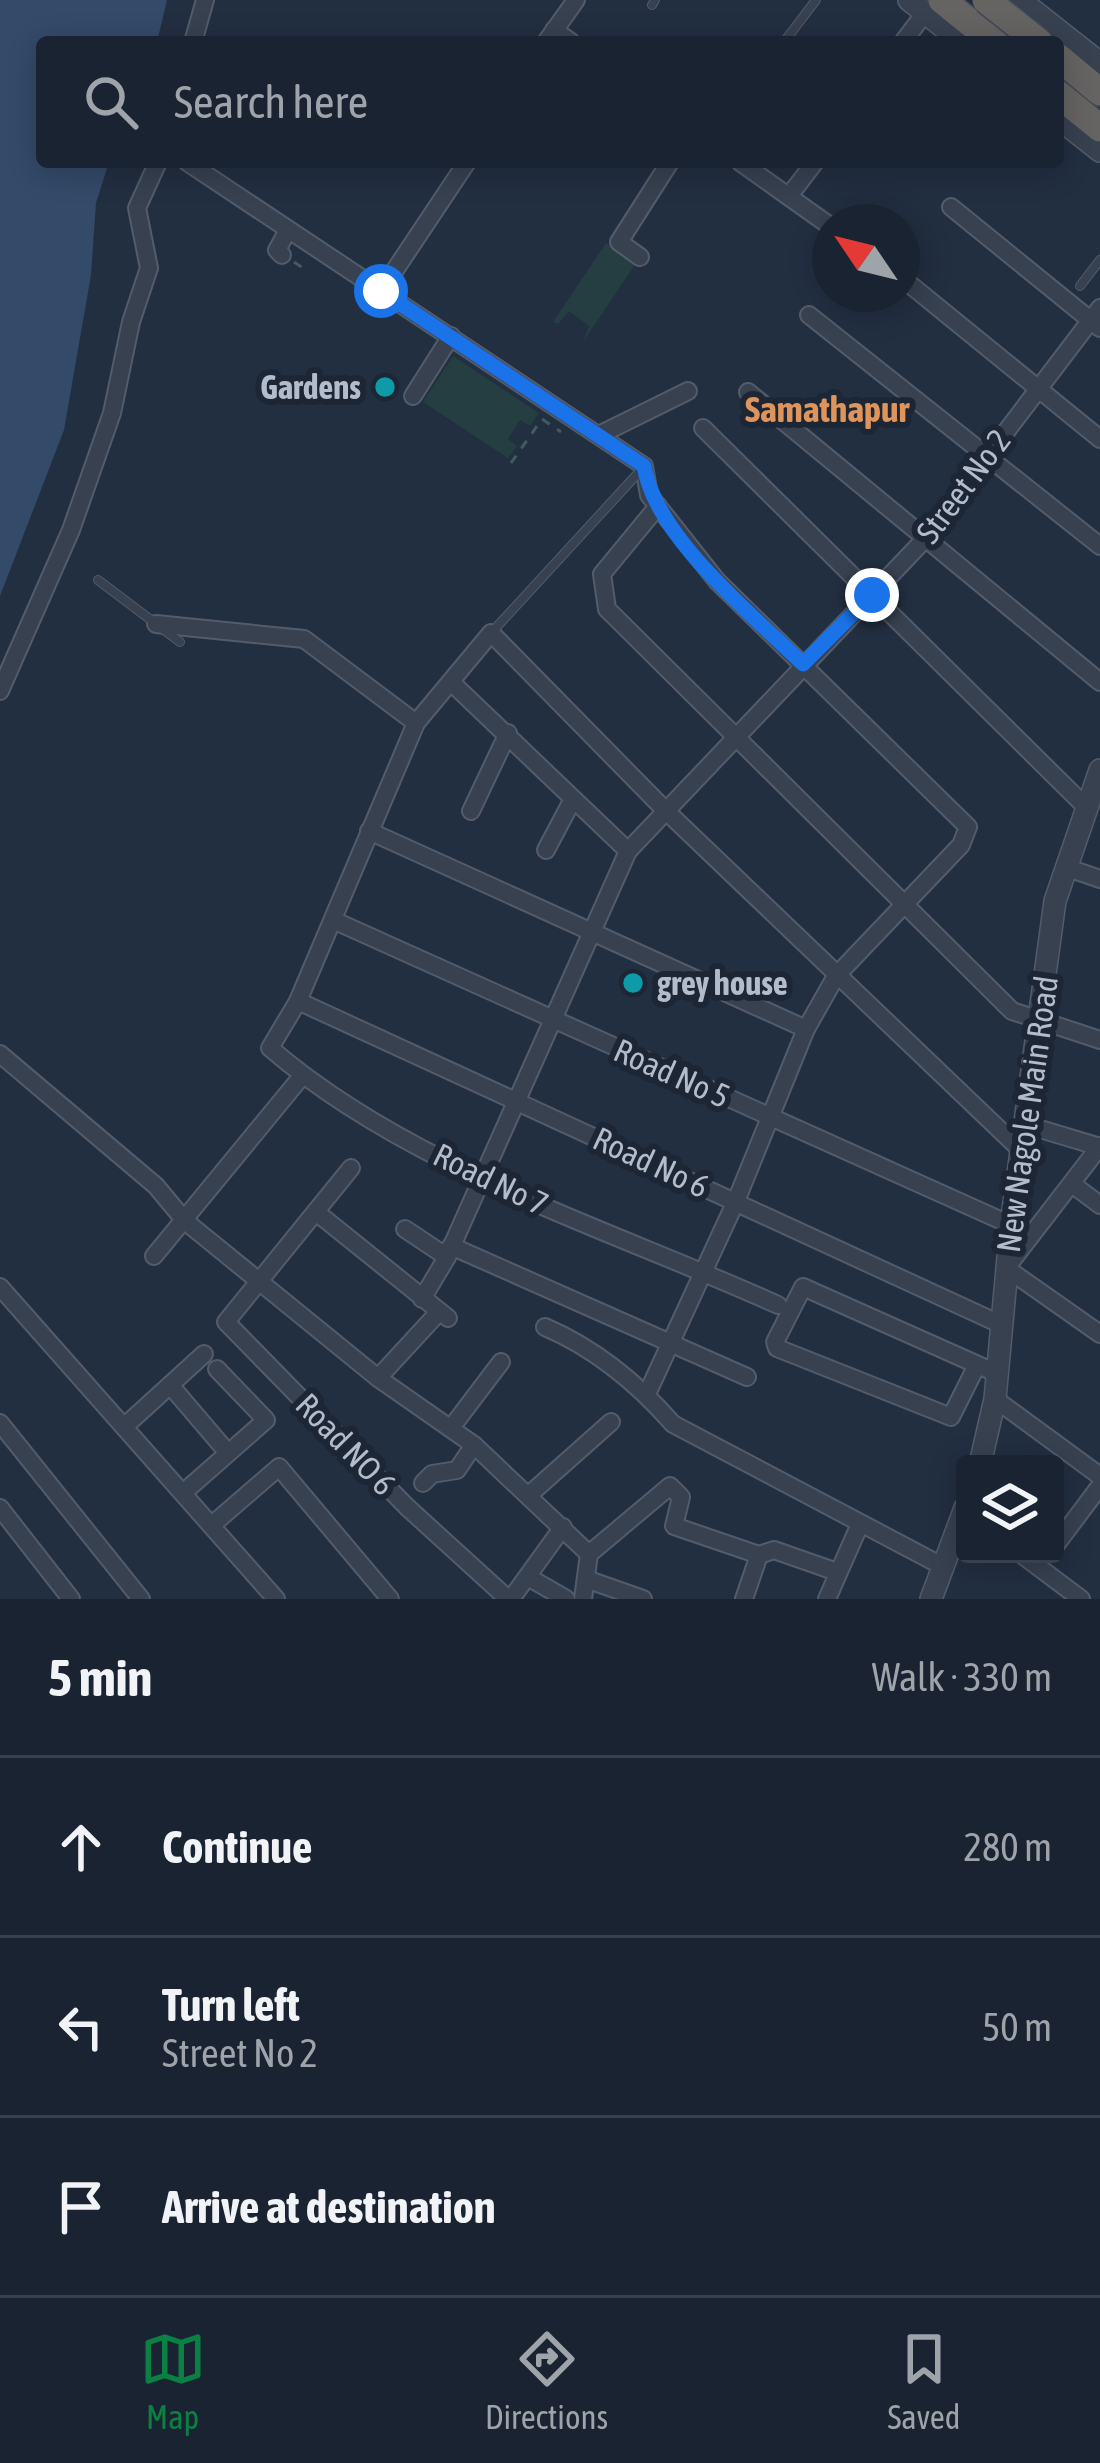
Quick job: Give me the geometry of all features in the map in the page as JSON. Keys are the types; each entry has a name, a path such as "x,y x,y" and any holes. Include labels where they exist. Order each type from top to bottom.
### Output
{"highway":[{"path":"986,0 1040,29"},
{"path":"926,4 983,36"},
{"path":"1064,62 1100,92"},
{"path":"1064,99 1100,128"}],"street":[{"path":"195,36 206,0"},
{"path":"550,36 576,0"},
{"path":"1020,0 1040,29"},
{"path":"907,36 926,4 956,36"},
{"path":"1064,43 1100,63"},
{"path":"1064,123 1100,151"},
{"path":"0,691 71,530 112,413 130,322 149,268 137,208 155,168"},
{"path":"196,168 381,291 400,310 451,336 644,466 649,495 717,581 968,827 961,845 836,976 806,1029 736,1201 647,1394"},
{"path":"381,291 462,168"},
{"path":"640,256 619,242 666,168"},
{"path":"749,168 812,212"},
{"path":"790,196 811,168"},
{"path":"951,207 1097,319"},
{"path":"282,254 277,250 288,230"},
{"path":"920,292 1100,439"},
{"path":"809,315 1100,546"},
{"name":"Street No 2","path":"422,1299 449,1252 628,851 923,541 1038,387 1097,319"},
{"path":"413,396 451,336"},
{"path":"601,434 688,392"},
{"path":"748,392 923,541 1100,682"},
{"path":"704,428 1086,807"},
{"path":"658,506 602,574 600,592 607,609 1012,1011 1100,1040"},
{"path":"156,624 304,639 416,723"},
{"path":"154,1256 302,1076 270,1048 298,1001 416,723 491,633 664,809 1024,1153"},
{"path":"451,682 628,851"},
{"path":"471,811 508,733"},
{"name":"New Nagole Main Road","path":"982,1455 995,1399 987,1369 1002,1325 1011,1225 1065,867 1100,770"},
{"path":"545,850 574,799"},
{"path":"369,831 806,1029"},
{"path":"1065,867 1100,879"},
{"name":"Road No 5","path":"333,920 1011,1225"},
{"name":"Road No 6","path":"298,1001 1002,1325"},
{"path":"0,1054 156,1186 185,1221 378,1378 474,1445 589,1554"},
{"name":"Road No 7","path":"302,1076 480,1179 778,1305"},
{"path":"1027,1125 1100,1146 1006,1268 1100,1334"},
{"path":"260,1282 351,1168"},
{"path":"1072,1184 1100,1205"},
{"path":"316,1212 443,1316 378,1378"},
{"path":"404,1229 747,1377"},
{"name":"Road NO 6","path":"260,1282 226,1322 407,1507 509,1599"},
{"path":"0,1287 275,1599"},
{"path":"803,1287 987,1369 951,1418 777,1348 775,1342 803,1287"},
{"path":"545,1327 570,1338 647,1394 673,1424 942,1566"},
{"path":"125,1426 204,1354"},
{"path":"451,1428 501,1362"},
{"path":"184,1492 266,1420 217,1369"},
{"path":"170,1385 228,1454"},
{"path":"995,1399 1100,1476"},
{"path":"530,1494 611,1422"},
{"path":"0,1423 135,1597"},
{"path":"423,1483 432,1474 457,1470 474,1445"},
{"path":"213,1524 279,1467 390,1599"},
{"path":"583,1599 589,1554 670,1486 681,1497 674,1526 759,1555 774,1550 837,1572"},
{"path":"1064,1534 1100,1486"},
{"path":"0,1508 71,1599"},
{"path":"827,1599 860,1524"},
{"path":"509,1599 562,1527"},
{"path":"931,1599 956,1533"},
{"path":"744,1599 759,1555"},
{"path":"1046,1563 1081,1599"},
{"path":"528,1576 566,1599"},
{"path":"586,1579 643,1599"}],"lane":[{"path":"789,36 816,0"},
{"path":"1080,286 1100,260"},
{"path":"491,633 644,466"},
{"path":"98,580 180,642"}],"path":[{"path":"282,254 310,272"},
{"path":"511,463 542,419 561,432"}],"green space":[{"path":"606,243 636,263 583,342 589,326 569,311 558,324 553,322"},
{"path":"453,356 539,413 530,426 520,420 508,439 517,446 508,458 423,402"}],"water":[{"path":"0,0 167,0 158,36 36,36 36,168 107,168 96,203 91,275 64,430 0,596"}],"place":[{"name":"Gardens","path":"385,387"},
{"name":"grey house","path":"633,983"}],"district":[{"name":"Samathapur","path":"827,409"}],"route":[{"path":"381,291 644,466 649,495 717,581 803,664 872,595"}]}
